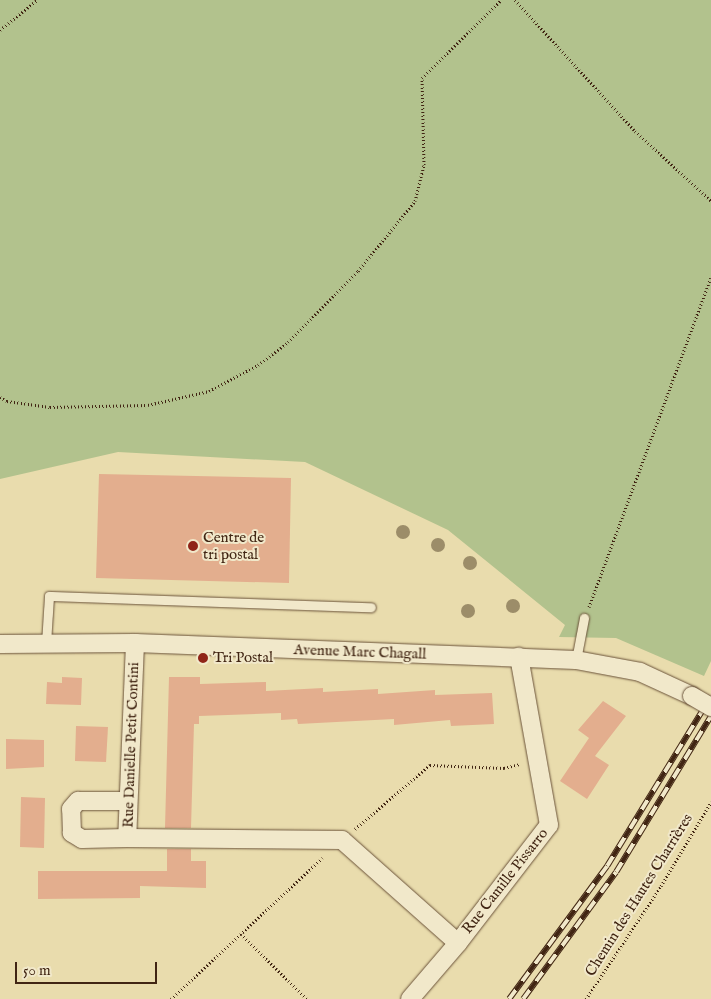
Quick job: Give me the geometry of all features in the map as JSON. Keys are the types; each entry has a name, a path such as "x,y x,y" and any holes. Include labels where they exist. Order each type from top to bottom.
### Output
{"street":[{"name":"Avenue Marc Chagall","path":"0,644 134,643 576,660 619,666 670,685 711,707"},
{"name":"Rue Danielle Petit Contini","path":"134,643 128,838 227,840 332,838 342,840 458,943"},
{"name":"Rue Camille Pissarro","path":"410,999 458,943 549,825 519,658"},
{"path":"128,801 78,801 71,809 72,833 82,839 128,838"}],"lane":[{"path":"46,643 49,596 371,607"},
{"path":"576,660 584,618"}],"path":[{"path":"0,30 37,0"},
{"path":"0,397 7,401 50,407 148,405 209,391 258,365 288,342 358,271 416,201 424,165 422,78 501,0"},
{"path":"515,0 636,131 711,201"},
{"path":"584,618 711,278"},
{"name":"Chemin des Hautes Charrières","path":"586,999 661,886 711,802"},
{"path":"241,934 308,999"}],"green space":[{"path":"0,0 711,0 711,661 704,676 616,638 559,637 565,625 448,530 305,462 118,452 0,479"}],"building":[{"name":"Centre de tri postal","path":"99,474 291,478 289,583 96,578"},
{"path":"62,677 82,678 81,705 46,704 47,682 62,683"},
{"path":"169,677 200,677 200,684 266,682 266,691 323,688 323,692 378,689 378,694 435,690 435,695 492,693 494,724 451,726 450,720 394,725 394,719 298,724 297,719 281,720 281,713 199,716 199,724 194,724 191,828 165,828"},
{"path":"603,701 626,716 595,756 609,765 587,799 560,781 589,738 578,730"},
{"path":"76,726 108,727 106,762 75,761"},
{"path":"6,739 44,740 44,767 6,769"},
{"path":"21,797 45,798 44,848 20,847"},
{"path":"167,849 191,849 191,861 206,861 206,888 140,886 140,898 38,899 38,871 167,871"}],"railway":[{"path":"509,999 607,866 711,696"},
{"path":"523,999 616,872 711,716"}],"place":[{"name":"Centre de tri postal","path":"193,546"},
{"name":"Tri Postal","path":"203,658"}]}
